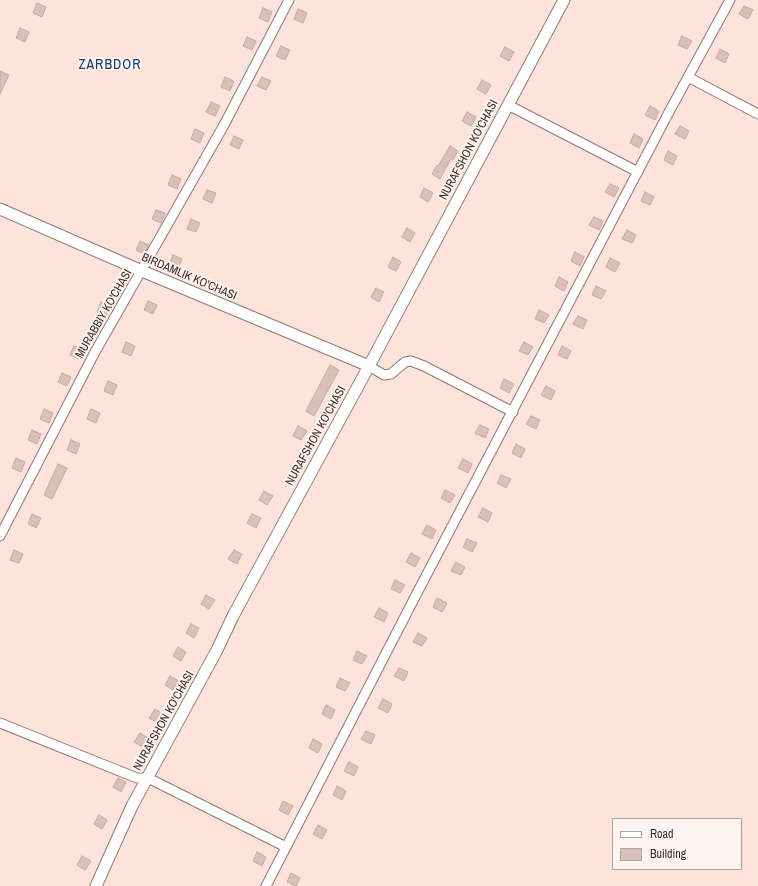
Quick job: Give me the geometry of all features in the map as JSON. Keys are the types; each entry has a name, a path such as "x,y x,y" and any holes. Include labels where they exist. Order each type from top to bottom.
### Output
{"street":[{"name":"MURABBIY KO'CHASI","path":"0,536 95,352 224,124 289,0"},
{"name":"NURAFSHON KO'CHASI","path":"96,886 132,806 217,650 237,609 369,366 564,0"},
{"path":"266,886 416,595 688,77 730,0"},
{"path":"688,77 758,114"},
{"path":"508,105 638,172"},
{"name":"BIRDAMLIK KO'CHASI","path":"0,209 142,271 369,366"},
{"path":"369,366 384,375 392,374 405,362 411,361 424,366 513,412"},
{"path":"0,723 136,778 148,778 286,847"}],"building":[{"path":"37,3 46,7 42,17 33,13"},
{"path":"744,6 753,10 748,19 739,14"},
{"path":"263,8 272,12 268,22 259,18"},
{"path":"298,9 307,13 303,23 294,19"},
{"path":"20,28 29,32 25,42 16,38"},
{"path":"682,36 692,41 687,49 678,45"},
{"path":"247,37 256,41 252,50 243,46"},
{"path":"281,46 290,50 285,60 276,56"},
{"path":"505,47 514,52 509,61 500,56"},
{"path":"720,49 729,54 725,63 716,58"},
{"path":"0,71 9,75 0,94"},
{"path":"225,77 234,81 230,91 221,87"},
{"path":"262,77 271,81 266,90 257,86"},
{"path":"482,80 491,85 486,94 477,89"},
{"path":"211,102 220,106 215,116 206,112"},
{"path":"650,106 659,111 655,120 645,115"},
{"path":"467,112 476,117 471,126 462,121"},
{"path":"680,126 689,131 685,139 675,134"},
{"path":"195,129 204,133 200,143 191,139"},
{"path":"634,134 643,139 639,148 630,143"},
{"path":"234,136 243,140 239,149 230,145"},
{"path":"450,146 458,151 453,160 451,159 440,179 432,174"},
{"path":"668,151 677,156 673,165 664,160"},
{"path":"172,175 181,179 177,189 168,185"},
{"path":"610,184 619,188 614,197 605,192"},
{"path":"424,188 433,193 428,202 420,197"},
{"path":"207,190 216,193 212,203 203,199"},
{"path":"645,192 654,197 650,205 641,201"},
{"path":"156,210 165,213 161,223 152,219"},
{"path":"594,217 603,221 599,230 589,225"},
{"path":"191,219 200,223 196,232 187,229"},
{"path":"407,228 415,233 410,242 402,237"},
{"path":"627,230 636,235 632,243 622,239"},
{"path":"140,241 149,245 144,254 136,250"},
{"path":"575,252 584,257 580,266 571,261"},
{"path":"173,255 182,259 178,269 169,265"},
{"path":"393,257 401,262 396,271 388,267"},
{"path":"610,258 620,263 615,272 606,267"},
{"path":"559,277 568,282 564,291 555,286"},
{"path":"596,286 606,291 601,299 592,295"},
{"path":"376,288 384,292 379,302 371,297"},
{"path":"148,301 157,305 153,314 144,310"},
{"path":"101,302 110,306 106,316 97,312"},
{"path":"539,310 549,315 544,323 535,319"},
{"path":"578,316 587,320 583,329 573,324"},
{"path":"126,342 135,346 131,356 122,352"},
{"path":"524,342 533,347 528,355 519,351"},
{"path":"74,346 83,349 79,359 70,355"},
{"path":"562,346 571,351 567,359 558,355"},
{"path":"330,365 339,370 314,416 306,411"},
{"path":"62,373 71,377 67,386 58,382"},
{"path":"504,379 514,384 509,393 500,388"},
{"path":"108,381 117,385 113,395 104,391"},
{"path":"546,386 555,391 551,400 541,395"},
{"path":"44,409 53,413 49,423 40,419"},
{"path":"91,409 100,413 96,423 87,419"},
{"path":"531,416 540,420 536,429 526,424"},
{"path":"480,425 489,429 485,438 475,433"},
{"path":"298,426 307,431 301,440 293,436"},
{"path":"32,430 41,434 37,444 28,440"},
{"path":"71,440 80,444 76,454 67,450"},
{"path":"516,444 525,449 521,458 512,453"},
{"path":"16,458 25,462 21,472 12,468"},
{"path":"463,459 472,464 468,473 458,468"},
{"path":"58,464 67,468 52,499 44,495"},
{"path":"501,475 511,479 506,488 497,483"},
{"path":"445,490 455,495 450,503 441,498"},
{"path":"264,491 273,496 267,505 259,500"},
{"path":"483,508 492,513 488,522 478,517"},
{"path":"32,514 41,518 36,528 28,524"},
{"path":"252,514 261,518 256,528 247,523"},
{"path":"427,525 436,530 432,539 422,534"},
{"path":"467,539 477,543 472,552 463,547"},
{"path":"14,550 23,554 19,563 10,560"},
{"path":"234,550 242,554 237,564 228,559"},
{"path":"411,553 420,558 415,567 406,562"},
{"path":"456,562 465,567 461,575 451,571"},
{"path":"395,580 405,585 400,593 391,589"},
{"path":"206,595 215,600 209,609 201,604"},
{"path":"437,598 447,603 442,612 433,607"},
{"path":"379,608 388,613 384,622 374,617"},
{"path":"191,624 199,628 194,638 186,633"},
{"path":"418,633 427,638 422,646 413,642"},
{"path":"178,647 186,652 181,661 173,656"},
{"path":"357,651 367,656 362,664 353,660"},
{"path":"399,668 408,672 404,681 394,676"},
{"path":"170,676 179,681 173,690 165,685"},
{"path":"340,678 350,683 345,691 336,687"},
{"path":"383,699 392,704 388,713 378,708"},
{"path":"326,705 335,710 331,719 322,714"},
{"path":"155,709 163,714 158,723 149,718"},
{"path":"366,731 375,735 371,744 361,739"},
{"path":"140,733 148,738 143,747 134,742"},
{"path":"313,739 322,744 318,753 309,748"},
{"path":"349,762 358,767 354,776 344,771"},
{"path":"118,778 126,782 121,792 113,787"},
{"path":"337,786 346,791 342,800 333,795"},
{"path":"283,801 293,806 288,815 279,810"},
{"path":"99,815 107,820 102,829 94,824"},
{"path":"318,825 327,830 322,839 313,834"},
{"path":"257,852 266,857 262,866 253,861"},
{"path":"82,856 91,861 85,870 77,865"},
{"path":"291,873 300,878 296,886 287,882"}],"district":[{"name":"ZARBDOR","path":"110,65"}]}
